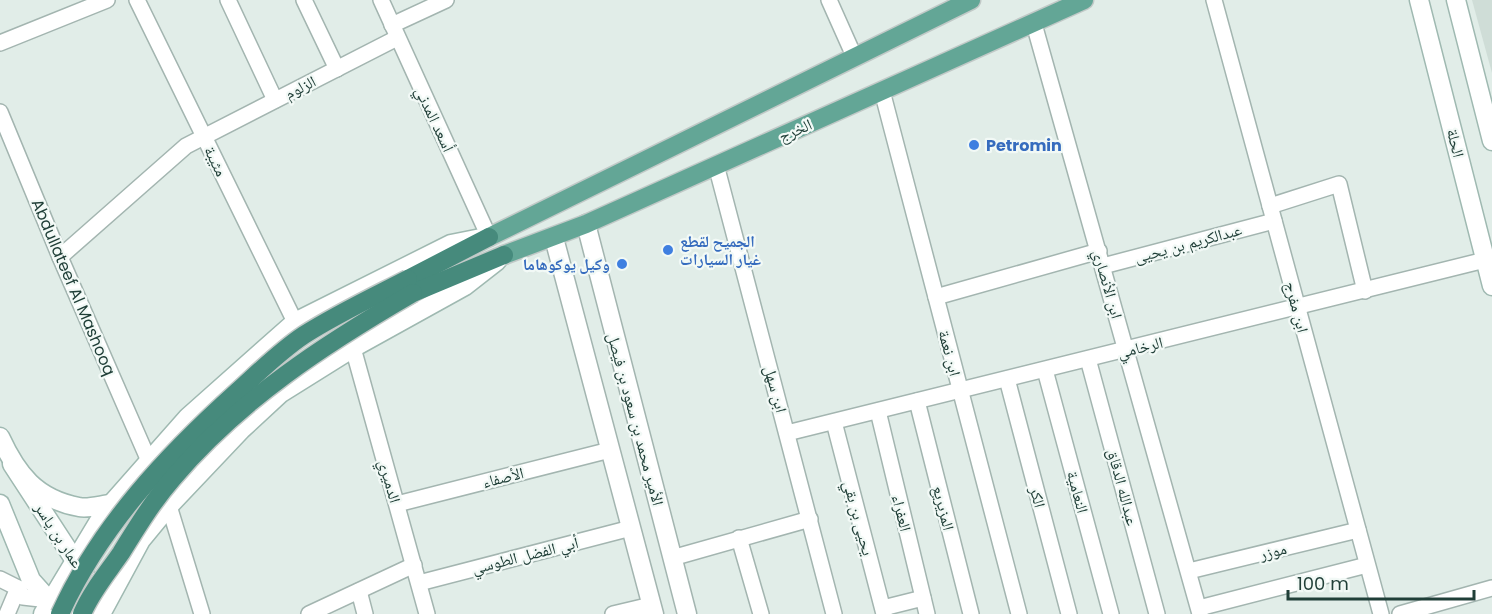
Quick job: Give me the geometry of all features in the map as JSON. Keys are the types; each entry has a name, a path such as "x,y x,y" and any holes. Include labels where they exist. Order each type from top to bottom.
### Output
{"highway":[{"path":"82,614 152,506 173,478 227,421 283,375 411,286 489,237"},
{"path":"53,610 70,592 111,527 150,477 190,435 303,336 336,316 411,286 504,255"}],"main road":[{"path":"0,504 31,580 53,610 75,560 111,504 188,417 295,322 451,244 489,237 971,0"},
{"name":"الخرج","path":"504,255 586,224 1084,0"},
{"name":"الحلة","path":"1419,0 1489,260 1492,286"},
{"path":"1456,0 1492,141"},
{"name":"الأمير محمد بن سعود بن فيصل","path":"586,224 687,614"},
{"name":"الأمير محمد بن سعود بن فيصل","path":"554,238 652,609"},
{"path":"103,610 141,540 169,506 241,430 281,393 353,348 465,286 504,255"},
{"name":"عمار بن ياسر","path":"0,437 12,464 75,560 103,610"},
{"name":"عمار بن ياسر","path":"12,464 42,495 80,508 111,504"}],"street":[{"path":"0,44 107,0"},
{"name":"مثيبة","path":"137,0 295,322"},
{"path":"228,0 275,100"},
{"path":"304,0 337,69"},
{"name":"أسعد المدني","path":"381,0 489,237"},
{"name":"الزلوم","path":"60,256 186,146 337,69 446,0"},
{"path":"829,0 854,56"},
{"name":"ابن مفرج","path":"1214,0 1381,614"},
{"name":"ابن الأنصاري","path":"1034,24 1200,611"},
{"name":"ابن نعمة","path":"882,91 1019,614"},
{"name":"Abdullateef Al Mashooq","path":"0,112 149,461"},
{"name":"ابن سهل","path":"716,165 834,614"},
{"name":"عبدالكريم بن يحيى","path":"936,297 1101,258 1272,213 1339,184 1365,291"},
{"name":"الرخامي","path":"787,434 1489,260"},
{"name":"الدميري","path":"353,348 427,614"},
{"name":"عبدالله الدقاق","path":"1089,359 1157,614"},
{"name":"النعامية","path":"1045,370 1111,614"},
{"name":"الكر","path":"1007,379 1069,614"},
{"name":"المزيريع","path":"917,402 972,614"},
{"name":"العفراء","path":"878,411 927,614"},
{"name":"يحيى بن بقي","path":"834,422 883,611"},
{"name":"الأصفاء","path":"397,504 610,450"},
{"path":"169,506 202,614"},
{"path":"672,558 810,519"},
{"name":"أبي الفضل الطوسي","path":"419,583 631,528"},
{"name":"موزر","path":"1189,571 1358,530"},
{"path":"739,538 761,614"},
{"path":"309,614 414,565"},
{"path":"1200,611 1367,565"},
{"path":"0,579 18,588 23,597 53,610"},
{"path":"6,614 18,588"},
{"path":"1400,614 1440,609 1492,588"},
{"path":"359,591 365,614"},
{"path":"883,611 923,598"},
{"path":"613,614 652,609"}],"shaded area":[{"path":"1472,0 1492,0 1492,73"}],"place":[{"name":"Petromin","path":"974,145"},
{"name":"الجميح لقطع غيار السيارات","path":"668,250"},
{"name":"وكيل يوكوهاما","path":"622,264"}]}
